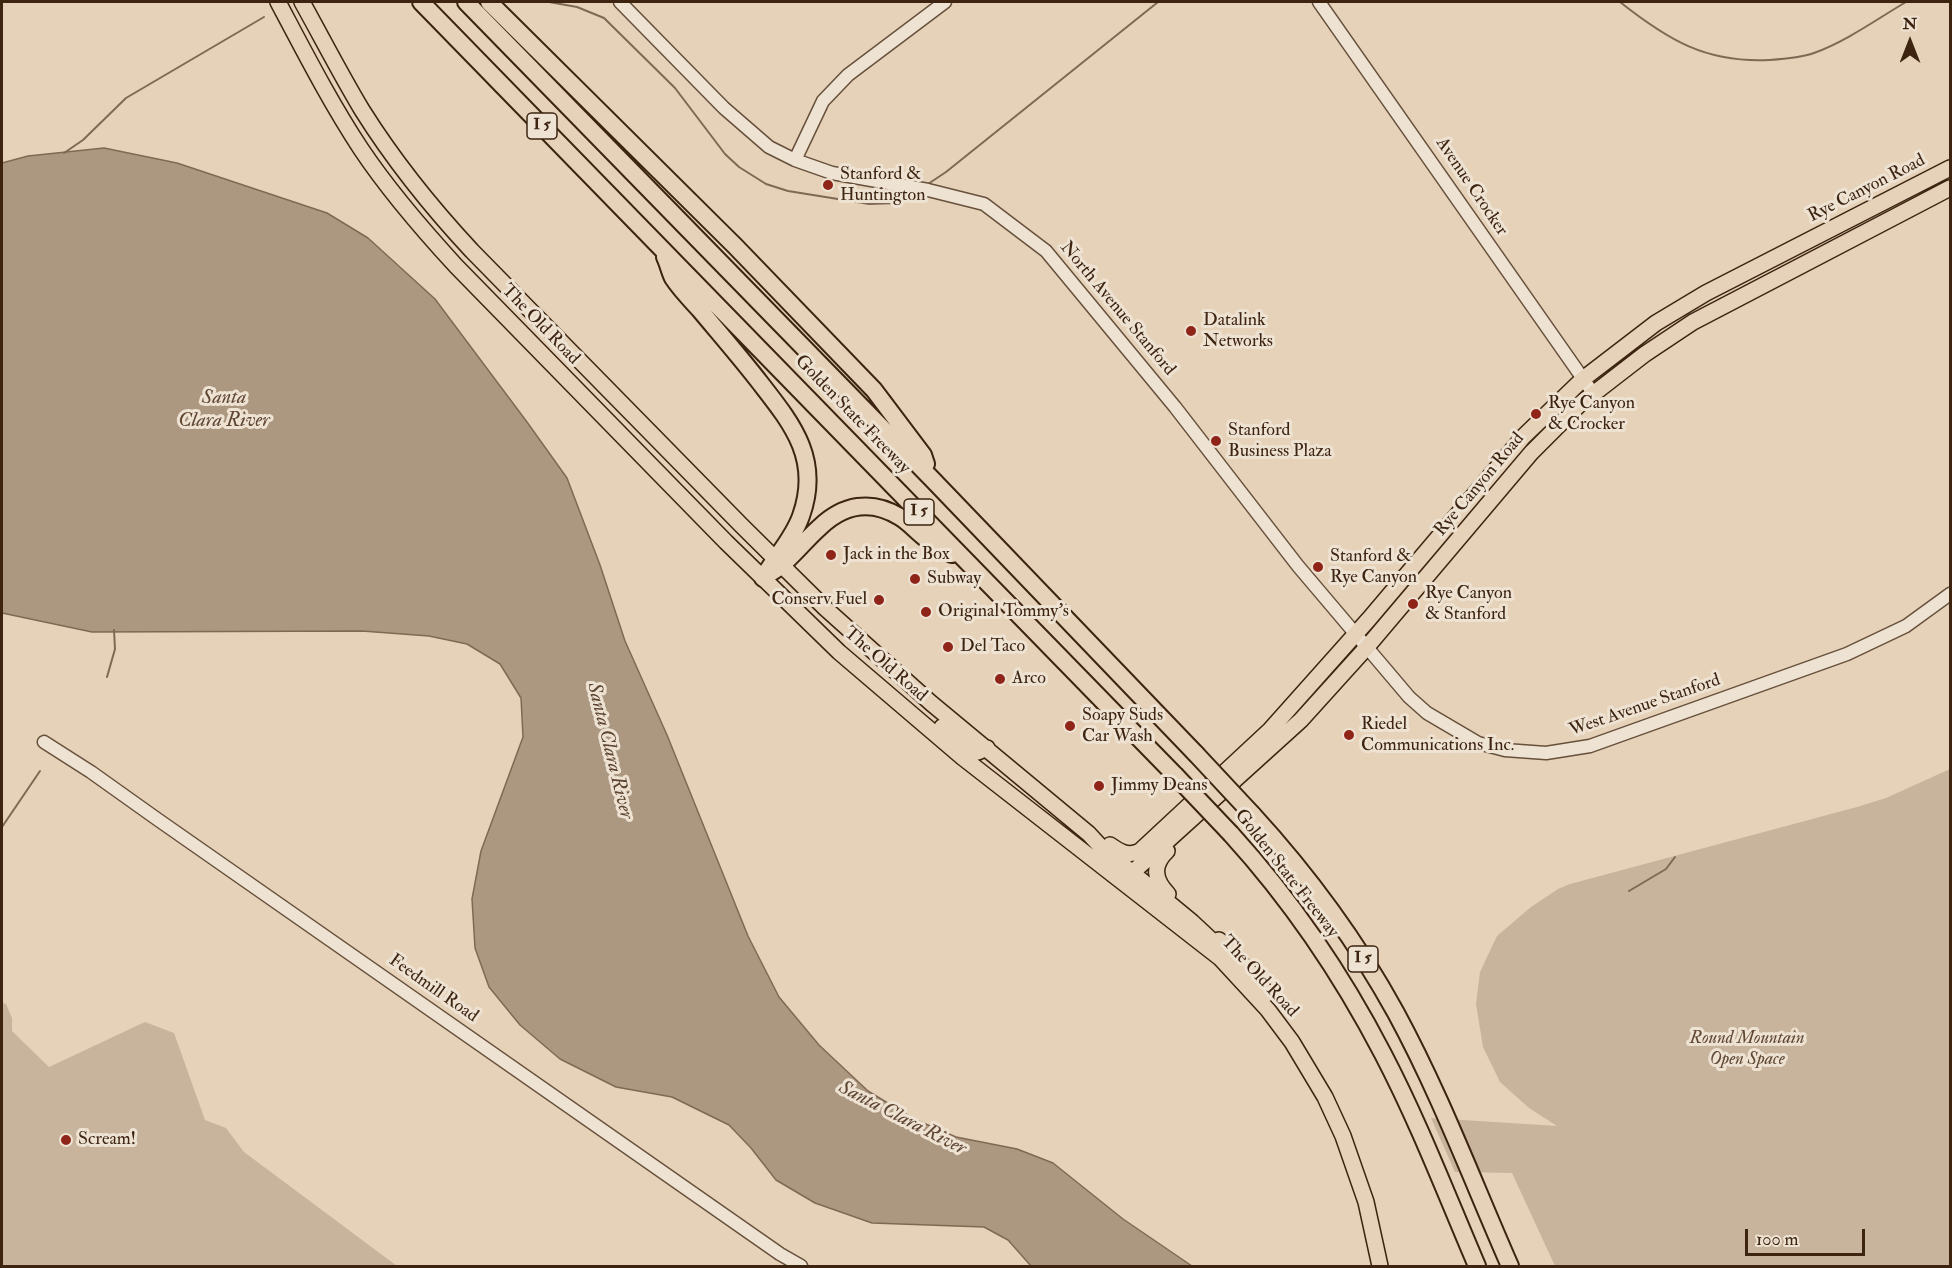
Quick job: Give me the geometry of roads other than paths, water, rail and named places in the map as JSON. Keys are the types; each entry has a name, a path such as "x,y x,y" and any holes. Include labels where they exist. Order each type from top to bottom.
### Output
{"highway":[{"name":"Golden State Freeway","path":"421,2 974,567 1231,834 1290,906 1336,971 1380,1047 1414,1118 1477,1266"},
{"name":"Golden State Freeway","path":"466,2 932,479 1270,834 1318,895 1372,974 1412,1043 1510,1266"},
{"path":"489,2 735,246 874,390 923,455 932,479"},
{"path":"663,250 673,278 764,388 794,427 800,440 807,470 806,501 778,562"},
{"path":"763,578 778,562 840,511 863,506 876,507 900,517 926,539 974,567"}],"main road":[{"name":"The Old Road","path":"278,2 325,90 361,149 418,224 456,266 763,578 838,652 962,757 1192,921 1267,994 1302,1043 1331,1092 1366,1202 1380,1266"},
{"name":"The Old Road","path":"302,2 361,108 435,211 472,251 831,614 931,703 1089,834 1129,878 1220,958 1268,1010 1292,1042 1344,1129 1376,1207 1388,1266"},
{"name":"Rye Canyon Road","path":"1089,834 1121,852 1136,854 1227,771 1275,725 1356,634 1524,436 1583,379 1656,323 1706,293 1950,168"},
{"name":"Rye Canyon Road","path":"1129,878 1301,720 1367,647 1532,453 1593,393 1693,322 1950,188"},
{"path":"863,672 873,672 885,679 913,704 931,703"},
{"path":"914,716 921,713 927,714 978,752 987,748"},
{"name":"Rye Canyon Road","path":"1129,878 1138,863 1274,735 1275,725"},
{"path":"1249,766 1161,856 1156,871 1158,883 1166,892 1214,935 1257,979 1267,994"}],"street":[{"name":"North Avenue Stanford","path":"620,2 746,129 769,147 795,160 832,173 928,190 984,204 1046,251 1175,407 1279,542 1367,647"},
{"path":"795,160 823,101 848,75 945,2"},
{"name":"Avenue Crocker","path":"1319,2 1593,393"},
{"name":"West Avenue Stanford","path":"1367,647 1409,697 1449,728 1478,743 1498,749 1527,753 1554,753 1603,742 1847,654 1906,626 1950,594"},
{"name":"Feedmill Road","path":"44,742 91,772 801,1266"}],"water":[{"name":"Santa Clara River","path":"104,148 177,163 327,213 368,238 435,299 567,478 600,565 625,641 667,735 748,936 779,997 819,1045 868,1091 914,1119 956,1137 1017,1149 1053,1163 1123,1219 1192,1266 1031,1266 1008,1240 984,1227 872,1223 815,1203 776,1180 729,1125 672,1097 616,1087 560,1059 520,1025 489,987 475,948 472,899 481,851 523,737 521,698 500,664 467,644 429,636 362,631 92,632 2,613 2,163 28,156"}],"waterway":[{"path":"549,2 577,7 604,18 675,88 725,154 739,167 766,184 788,191 869,204 899,203 915,192"},
{"path":"928,184 1158,2"},
{"path":"1620,2 1655,28 1689,46 1726,58 1746,60 1786,59 1814,53 1850,36 1906,2"},
{"path":"64,153 83,140 126,98 264,17"},
{"path":"107,677 115,649 114,630"},
{"path":"2,827 40,771"},
{"path":"1629,891 1666,869 1675,857"}],"place":[{"name":"Stanford & Huntington","path":"828,185"},
{"name":"Datalink Networks","path":"1191,331"},
{"name":"Rye Canyon & Crocker","path":"1536,414"},
{"name":"Stanford Business Plaza","path":"1216,441"},
{"name":"Jack in the Box","path":"831,555"},
{"name":"Stanford & Rye Canyon","path":"1318,567"},
{"name":"Subway","path":"915,579"},
{"name":"Conserv Fuel","path":"879,600"},
{"name":"Rye Canyon & Stanford","path":"1413,604"},
{"name":"Original Tommy's","path":"926,612"},
{"name":"Del Taco","path":"948,647"},
{"name":"Arco","path":"1000,679"},
{"name":"Soapy Suds Car Wash","path":"1070,726"},
{"name":"Riedel Communications Inc.","path":"1349,735"},
{"name":"Jimmy Deans","path":"1099,786"},
{"name":"Scream!","path":"66,1140"}],"park label":[{"name":"Round Mountain Open Space","path":"1747,1049"}]}
